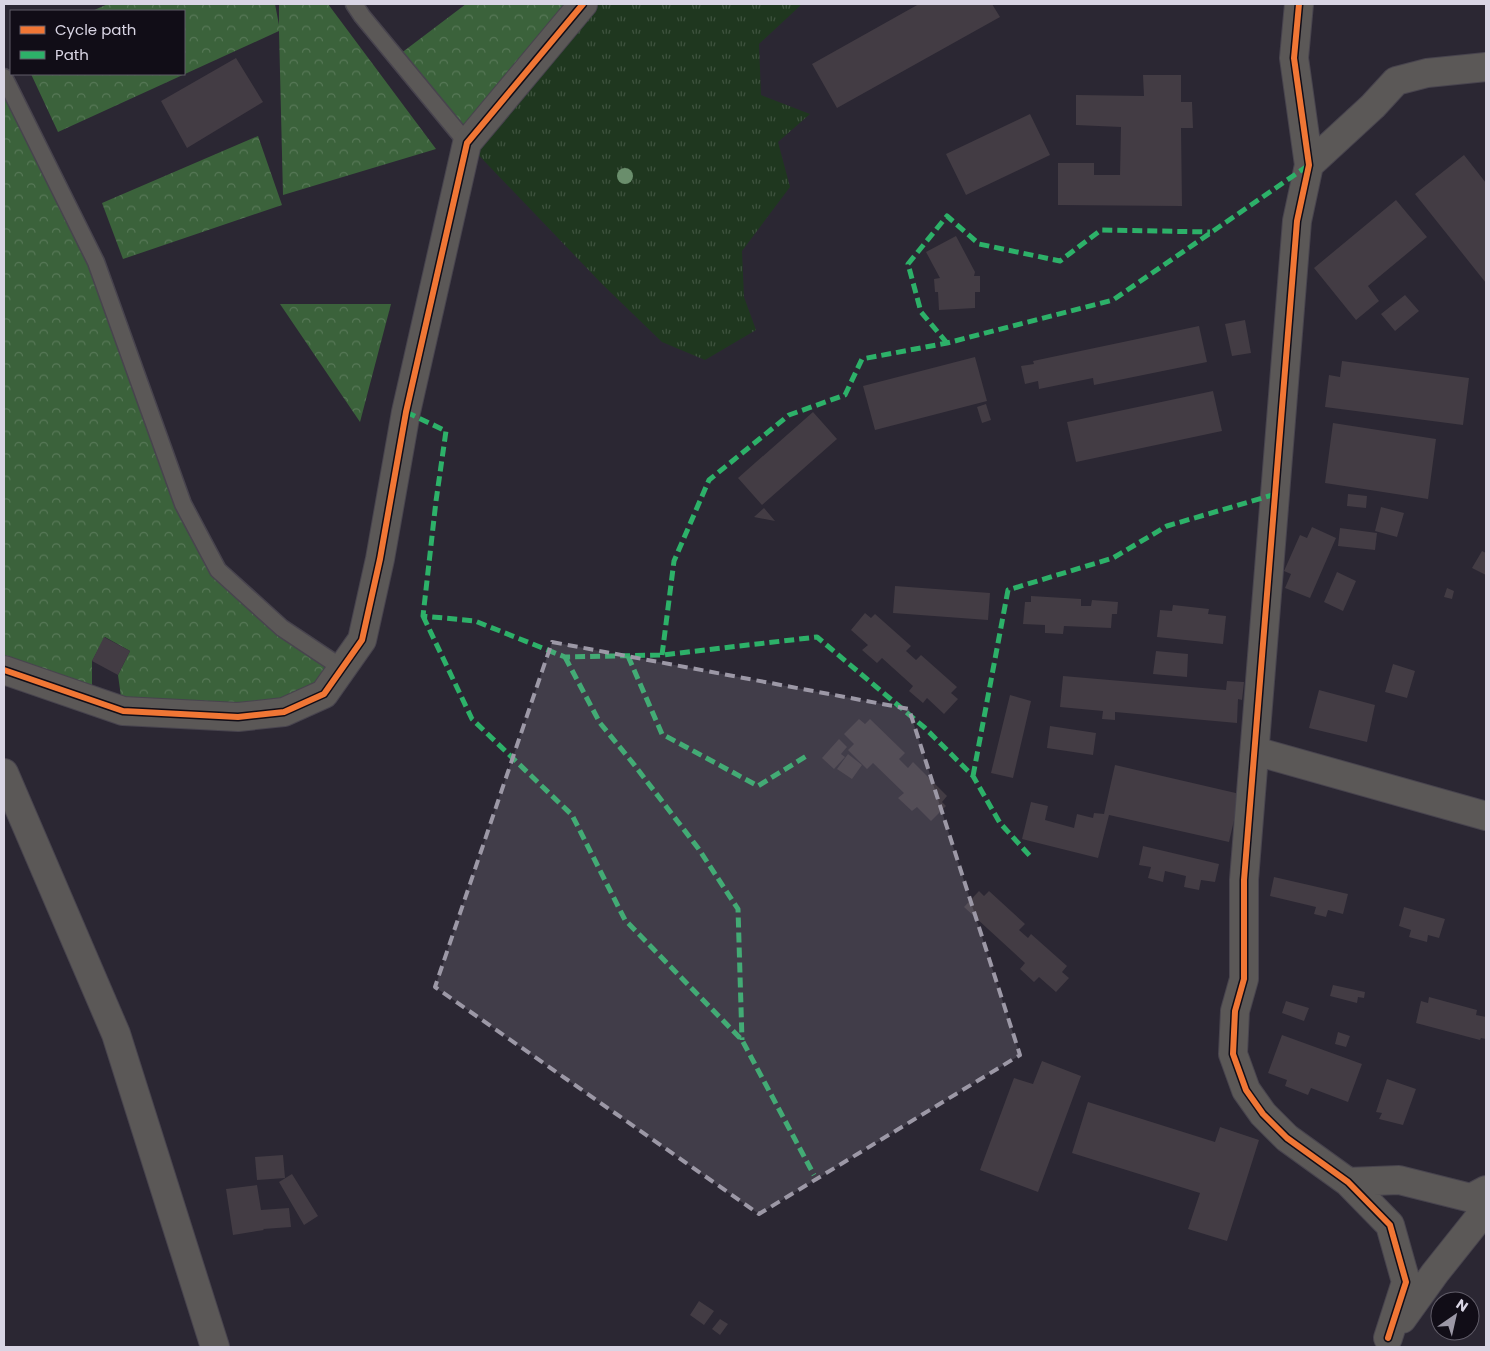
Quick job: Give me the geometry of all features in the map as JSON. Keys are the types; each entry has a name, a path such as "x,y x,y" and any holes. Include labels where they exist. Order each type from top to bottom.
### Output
{"street":[{"path":"4,670 123,711 238,717 284,712 324,694 362,640 380,559 404,420 467,143 583,4"},
{"path":"1299,4 1294,58 1309,165 1297,221 1244,880 1244,979 1235,1011 1233,1054 1246,1090 1263,1114 1287,1138 1348,1182 1390,1225 1406,1282 1386,1343"},
{"path":"1309,165 1373,106 1396,81 1427,73 1486,67"},
{"path":"1255,751 1486,816"},
{"path":"4,773 116,1034 215,1347"},
{"path":"1348,1182 1399,1180 1471,1198 1486,1190"},
{"path":"1386,1343 1435,1272 1486,1209"}],"lane":[{"path":"354,4 467,143"},
{"path":"4,77 96,262 183,504 218,570 282,628 342,668"}],"highlighted area":[{"path":"552,642 909,709 1020,1055 759,1214 435,987"}],"green space":[{"path":"108,4 275,4 279,25 279,4 328,4 436,149 283,195 279,31 185,74 185,10 94,10"},
{"path":"466,4 585,4 467,143 396,57"},
{"path":"583,4 801,5 759,44 761,95 810,114 778,142 790,187 742,251 744,297 756,330 705,360 662,342 602,284 467,143"},
{"path":"31,75 183,75 58,132"},
{"path":"4,77 96,262 183,504 218,570 342,668 284,712 123,711 118,675 130,651 105,637 92,661 92,701 4,670"},
{"path":"258,136 282,205 123,259 102,203"},
{"path":"280,304 391,304 360,422"}],"building":[{"path":"919,4 992,4 1000,17 837,108 812,64"},
{"path":"236,58 263,102 187,148 161,101"},
{"path":"1143,75 1181,75 1181,102 1192,102 1193,128 1181,128 1182,206 1058,205 1058,163 1094,163 1094,175 1120,175 1121,127 1076,125 1076,95 1144,96"},
{"path":"1030,114 1050,155 966,195 946,154"},
{"path":"1464,155 1486,183 1486,283 1415,194"},
{"path":"1396,200 1427,237 1368,286 1379,301 1356,320 1314,268"},
{"path":"956,236 975,272 974,276 980,276 980,292 975,292 975,308 939,310 938,292 935,292 934,279 940,278 926,252"},
{"path":"1405,295 1419,311 1395,331 1381,314"},
{"path":"1245,320 1251,353 1232,356 1225,324"},
{"path":"1199,326 1207,362 1094,385 1093,378 1039,389 1038,381 1025,384 1021,366 1034,364 1033,361"},
{"path":"975,357 987,401 875,430 863,386"},
{"path":"1342,361 1469,378 1463,425 1325,407 1329,375 1340,377"},
{"path":"1213,391 1222,431 1076,462 1067,422"},
{"path":"986,404 991,420 982,423 977,407"},
{"path":"813,412 837,439 762,505 738,478"},
{"path":"1333,423 1436,439 1428,499 1325,483"},
{"path":"1348,494 1367,496 1366,508 1347,506"},
{"path":"1381,507 1404,513 1397,537 1375,531"},
{"path":"764,508 775,521 754,517"},
{"path":"1312,527 1336,538 1310,598 1285,588 1291,574 1284,571 1300,535 1307,538"},
{"path":"1340,528 1377,533 1375,550 1338,546"},
{"path":"1482,551 1486,553 1486,575 1472,568"},
{"path":"1337,572 1356,581 1343,611 1324,602"},
{"path":"895,586 990,593 988,620 893,613"},
{"path":"1447,588 1454,591 1452,599 1444,597"},
{"path":"1031,596 1081,599 1081,606 1091,606 1092,600 1118,602 1117,614 1112,614 1111,628 1064,626 1063,634 1045,633 1045,625 1023,624 1025,602 1031,602"},
{"path":"1173,605 1209,609 1208,614 1226,616 1223,644 1157,637 1160,610 1172,611"},
{"path":"865,613 871,618 875,614 911,646 906,651 916,660 921,655 957,687 951,693 958,699 944,714 927,698 923,703 909,691 913,686 882,658 877,663 862,650 868,645 851,630"},
{"path":"104,637 130,651 118,675 92,661"},
{"path":"1156,651 1188,654 1187,677 1153,674"},
{"path":"1393,664 1415,671 1407,698 1385,692"},
{"path":"1063,676 1226,690 1227,681 1244,682 1242,700 1238,699 1237,723 1115,712 1115,720 1102,719 1103,711 1060,707"},
{"path":"1319,690 1375,705 1367,742 1309,728"},
{"path":"1010,695 1031,701 1013,778 991,773"},
{"path":"859,719 865,724 870,719 905,753 899,759 908,768 913,762 947,796 942,802 946,806 931,821 917,807 912,811 898,798 904,793 873,763 867,769 848,750 854,744 844,734"},
{"path":"1050,726 1096,733 1093,755 1047,748"},
{"path":"839,739 847,747 841,754 845,757 834,769 822,758"},
{"path":"848,754 862,765 852,779 837,769"},
{"path":"1115,765 1240,794 1229,842 1109,815 1098,858 1022,839 1031,802 1048,806 1045,820 1074,828 1077,814 1093,818 1094,813 1104,814"},
{"path":"1143,846 1219,864 1215,882 1201,880 1199,890 1184,887 1186,876 1165,871 1163,882 1148,878 1151,867 1139,865"},
{"path":"1274,877 1348,894 1343,914 1328,910 1326,917 1314,914 1316,907 1270,896"},
{"path":"979,891 984,896 989,891 1025,924 1019,930 1028,938 1031,934 1067,966 1062,972 1069,978 1056,992 1039,977 1034,982 1020,969 1025,963 964,907"},
{"path":"1404,907 1445,919 1439,938 1428,935 1427,942 1409,937 1411,930 1399,926"},
{"path":"1333,985 1365,992 1364,998 1358,997 1357,1003 1330,996"},
{"path":"1429,997 1477,1010 1476,1015 1486,1017 1486,1039 1481,1038 1480,1040 1416,1023 1421,1001 1428,1003"},
{"path":"1286,1001 1309,1008 1304,1021 1282,1013"},
{"path":"1338,1032 1350,1036 1346,1047 1335,1044"},
{"path":"1282,1035 1362,1064 1348,1102 1311,1088 1308,1095 1285,1086 1287,1080 1268,1073"},
{"path":"1042,1061 1081,1076 1038,1192 980,1170 1014,1078 1033,1084"},
{"path":"1387,1079 1416,1089 1403,1125 1379,1119 1382,1113 1376,1112"},
{"path":"1088,1102 1215,1142 1220,1127 1259,1140 1227,1241 1188,1229 1200,1193 1072,1153"},
{"path":"283,1155 285,1178 257,1180 255,1157"},
{"path":"292,1174 318,1216 304,1225 279,1182"},
{"path":"257,1185 261,1210 289,1208 291,1227 263,1229 233,1235 226,1189"},
{"path":"699,1301 714,1311 704,1325 690,1315"},
{"path":"720,1319 728,1324 720,1335 712,1329"}],"marked path":[{"path":"662,655 674,561 709,480 789,415 845,395 862,359 947,343 1113,300 1309,165"},
{"path":"947,343 921,312 908,264 947,216 979,244 1060,261 1101,230 1210,232"},
{"path":"406,412 446,431 423,616 475,621 565,657 662,655 817,637 925,728 973,776 1000,823 1030,856"},
{"path":"973,776 1008,590 1113,558 1167,526 1276,494"},
{"path":"423,616 472,719 572,815 625,920 742,1040 814,1175"},
{"path":"628,656 662,734 758,786 808,755"},
{"path":"565,657 600,723 698,848 738,909 742,1040"}],"cycle path":[{"path":"4,670 123,711 238,717 284,712 324,694 362,640 380,559 406,412 467,143 583,4"},
{"path":"1299,4 1294,58 1309,165 1297,221 1244,880 1244,979 1235,1011 1233,1054 1246,1090 1263,1114 1287,1138 1348,1182 1390,1225 1406,1282 1388,1338"}]}
